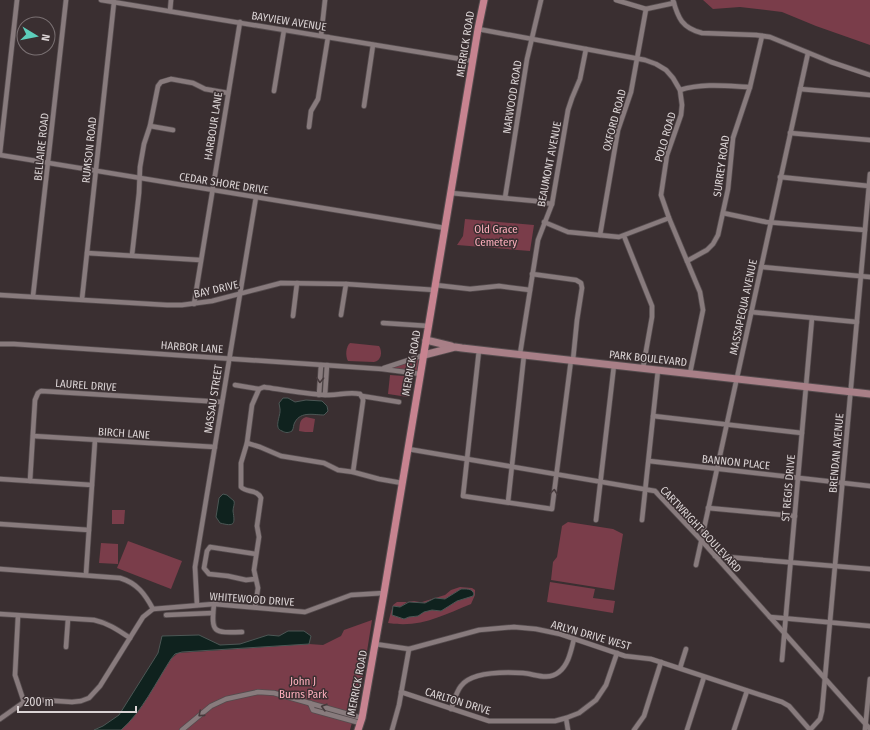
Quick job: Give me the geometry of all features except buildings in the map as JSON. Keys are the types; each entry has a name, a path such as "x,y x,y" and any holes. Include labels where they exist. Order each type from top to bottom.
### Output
{"main road":[{"name":"MERRICK ROAD","path":"360,724 384,593 484,0"},
{"path":"426,340 455,347"},
{"name":"PARK BOULEVARD","path":"424,355 455,347 870,394"}],"street":[{"path":"0,154 17,0"},
{"name":"BELLAIRE ROAD","path":"33,296 66,0"},
{"name":"BAYVIEW AVENUE","path":"101,0 473,61"},
{"path":"170,11 171,0"},
{"path":"322,36 325,0"},
{"name":"NARWOOD ROAD","path":"505,198 527,59 541,0"},
{"path":"616,0 646,9 673,1 682,22 695,31 702,33 762,36 777,40 808,53 870,75"},
{"name":"RUMSON ROAD","path":"82,299 114,2"},
{"name":"OXFORD ROAD","path":"600,235 618,130 631,92 646,9"},
{"name":"HARBOUR LANE","path":"194,304 211,190 240,22"},
{"path":"478,29 650,62 661,67 673,78 680,90 702,85 750,87"},
{"path":"274,91 284,30"},
{"name":"SURREY ROAD","path":"687,261 703,253 713,244 718,235 728,189 734,138 750,87 762,36"},
{"path":"309,127 310,111 318,99 328,37"},
{"path":"364,106 373,45"},
{"name":"BEAUMONT AVENUE","path":"508,502 522,355 532,274 538,240 552,204 568,110 580,79 586,49"},
{"name":"MASSAPEQUA AVENUE","path":"696,565 808,53"},
{"path":"132,255 144,144 150,126 158,86 165,80 178,80 193,83 205,89 228,92"},
{"path":"800,89 870,95"},
{"name":"POLO ROAD","path":"680,90 682,105 681,115 668,155 661,190 662,201 700,292 703,308 690,373"},
{"path":"150,126 173,130"},
{"path":"790,133 870,140"},
{"name":"CEDAR SHORE DRIVE","path":"0,154 445,228"},
{"name":"BRENDAN AVENUE","path":"810,730 821,716 870,174"},
{"path":"780,177 869,186"},
{"path":"451,193 552,204"},
{"name":"NASSAU STREET","path":"197,605 195,567 256,197"},
{"path":"723,213 770,222 865,230"},
{"path":"544,222 568,232 615,237 624,236 669,218"},
{"path":"624,236 652,306 652,316 643,368"},
{"path":"87,253 200,260"},
{"path":"761,267 870,277"},
{"path":"479,350 463,496 552,509 582,288 581,283 576,280 532,274"},
{"name":"BAY DRIVE","path":"0,295 167,305 194,304 212,301 281,282 470,289 499,286 530,290"},
{"path":"293,316 297,283"},
{"path":"341,314 346,284"},
{"path":"751,312 857,322"},
{"name":"ST REGIS DRIVE","path":"782,660 812,318"},
{"path":"383,322 429,326"},
{"name":"HARBOR LANE","path":"0,344 229,358 382,369 421,374"},
{"name":"HARBOR LANE","path":"382,369 424,355"},
{"path":"319,395 321,365"},
{"path":"325,395 326,365"},
{"path":"596,520 602,481 614,365"},
{"path":"642,520 658,370"},
{"path":"235,385 258,389 264,387 319,395 333,395 350,392 360,394 362,396 399,402"},
{"path":"255,607 258,588 254,570 260,537 258,522 261,498 256,492 241,487 240,463 247,443 251,413 258,389"},
{"name":"LAUREL DRIVE","path":"30,481 36,396 41,391 222,402"},
{"path":"353,472 363,401 362,396"},
{"path":"653,416 802,433"},
{"name":"BIRCH LANE","path":"33,436 215,447"},
{"path":"86,574 95,440"},
{"path":"247,443 281,456 324,464 338,470 402,483"},
{"name":"CARTWRIGHT BOULEVARD","path":"408,449 646,488 655,491 716,556 870,729"},
{"name":"BANNON PLACE","path":"649,461 870,486"},
{"path":"0,479 92,485"},
{"path":"708,508 794,516"},
{"path":"0,524 89,530"},
{"path":"255,579 246,580 209,574 204,568 207,551 210,547 256,554"},
{"path":"716,556 870,569"},
{"path":"0,569 113,576 127,580 140,588 153,609 143,617 100,686 89,698 72,702 42,700 24,702 0,719"},
{"name":"WHITEWOOD DRIVE","path":"153,609 214,604 305,612 352,595 384,593"},
{"path":"214,604 212,625 218,630 225,632 242,632"},
{"path":"166,615 213,613"},
{"path":"0,614 102,622 130,638"},
{"path":"18,616 15,675 24,702"},
{"path":"770,617 870,626"},
{"path":"66,647 68,619"},
{"name":"ARLYN DRIVE WEST","path":"375,644 409,649 467,632 492,628 536,629 560,634 636,658 651,659 662,662 785,703 810,730"},
{"path":"451,709 460,686 466,680 492,674 509,673 548,677 558,673 566,663 574,639"},
{"path":"392,730 409,649"},
{"path":"680,668 686,649"},
{"name":"CARLTON DRIVE","path":"401,692 451,709 490,720 548,722 566,718 586,708 596,700 610,676 617,653"},
{"path":"634,730 644,716 662,662"},
{"path":"687,730 704,676"},
{"path":"866,730 870,679"},
{"path":"734,730 747,690"},
{"path":"182,730 211,706 239,696 258,692 274,693 310,703 360,724"},
{"path":"566,718 568,730"}],"green space":[{"path":"703,0 870,0 870,45 782,12 740,7 713,9"},
{"name":"Old Grace Cemetery","path":"465,219 534,225 530,251 457,245 463,236"},
{"path":"350,343 379,346 381,356 374,362 348,361 346,351"},
{"path":"423,356 420,373 384,369"},
{"path":"390,375 411,378 408,397 388,394"},
{"path":"306,417 315,419 313,432 299,431 301,421"},
{"path":"112,510 125,510 124,524 112,524"},
{"path":"568,522 613,529 623,534 614,590 551,580 553,562 557,557 562,526"},
{"path":"128,541 182,561 171,589 117,568"},
{"path":"101,543 118,544 118,564 99,563"},
{"path":"550,582 595,589 593,598 615,601 613,613 547,602"},
{"path":"460,587 472,588 475,590 475,595 471,604 431,620 411,624 388,623 393,605 397,602 407,602 400,607 393,606 392,615 404,619 415,617 423,612 432,610 441,611 457,601 473,596 461,589 445,599 435,598 445,595 451,590"},
{"path":"435,598 425,603 420,602"},
{"name":"John J Burns Park","path":"372,620 361,689 350,730 121,730 136,715 171,659 178,653 309,644 323,645 341,636 344,630"}],"shaded area":[{"path":"283,398 288,398 295,402 306,400 322,401 327,406 328,411 324,415 308,414 301,416 295,422 292,431 285,432 278,427 280,412 279,403"},
{"path":"223,494 227,495 234,501 234,522 229,525 220,523 216,517 219,498"},
{"path":"461,589 470,590 474,594 473,596 457,601 441,611 432,610 424,612 418,616 404,619 392,615 393,606 400,607 409,602 425,603 435,598 445,599"},
{"path":"288,631 304,631 311,636 309,644 182,652 175,654 136,715 129,723 121,730 94,730 103,726 119,715 158,653 162,636 199,635 220,645 240,644 268,635 279,636"}]}
